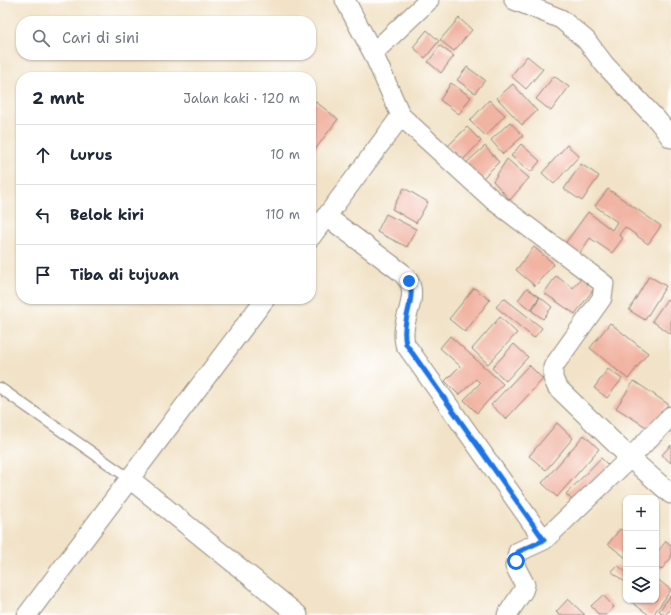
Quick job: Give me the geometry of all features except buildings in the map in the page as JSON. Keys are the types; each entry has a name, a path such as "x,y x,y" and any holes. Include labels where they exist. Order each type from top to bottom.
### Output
{"street":[{"path":"345,0 373,53 401,116 494,201 604,284 602,298 553,367 553,378 557,387 630,458 671,494"},
{"path":"373,53 429,0"},
{"path":"514,0 561,20 586,40 605,65 660,122 671,138"},
{"path":"316,230 401,116"},
{"path":"326,216 401,272 409,281 412,294 403,329 406,344 544,540"},
{"path":"27,615 260,304"},
{"path":"506,615 519,598 525,585 515,566 518,552 544,540 630,458 671,416"},
{"path":"130,479 298,615"}],"lane":[{"path":"0,388 130,479"}],"route":[{"path":"409,281 412,294 404,320 403,329 406,344 443,399 544,540 536,545 523,548 516,555 516,561"}]}
